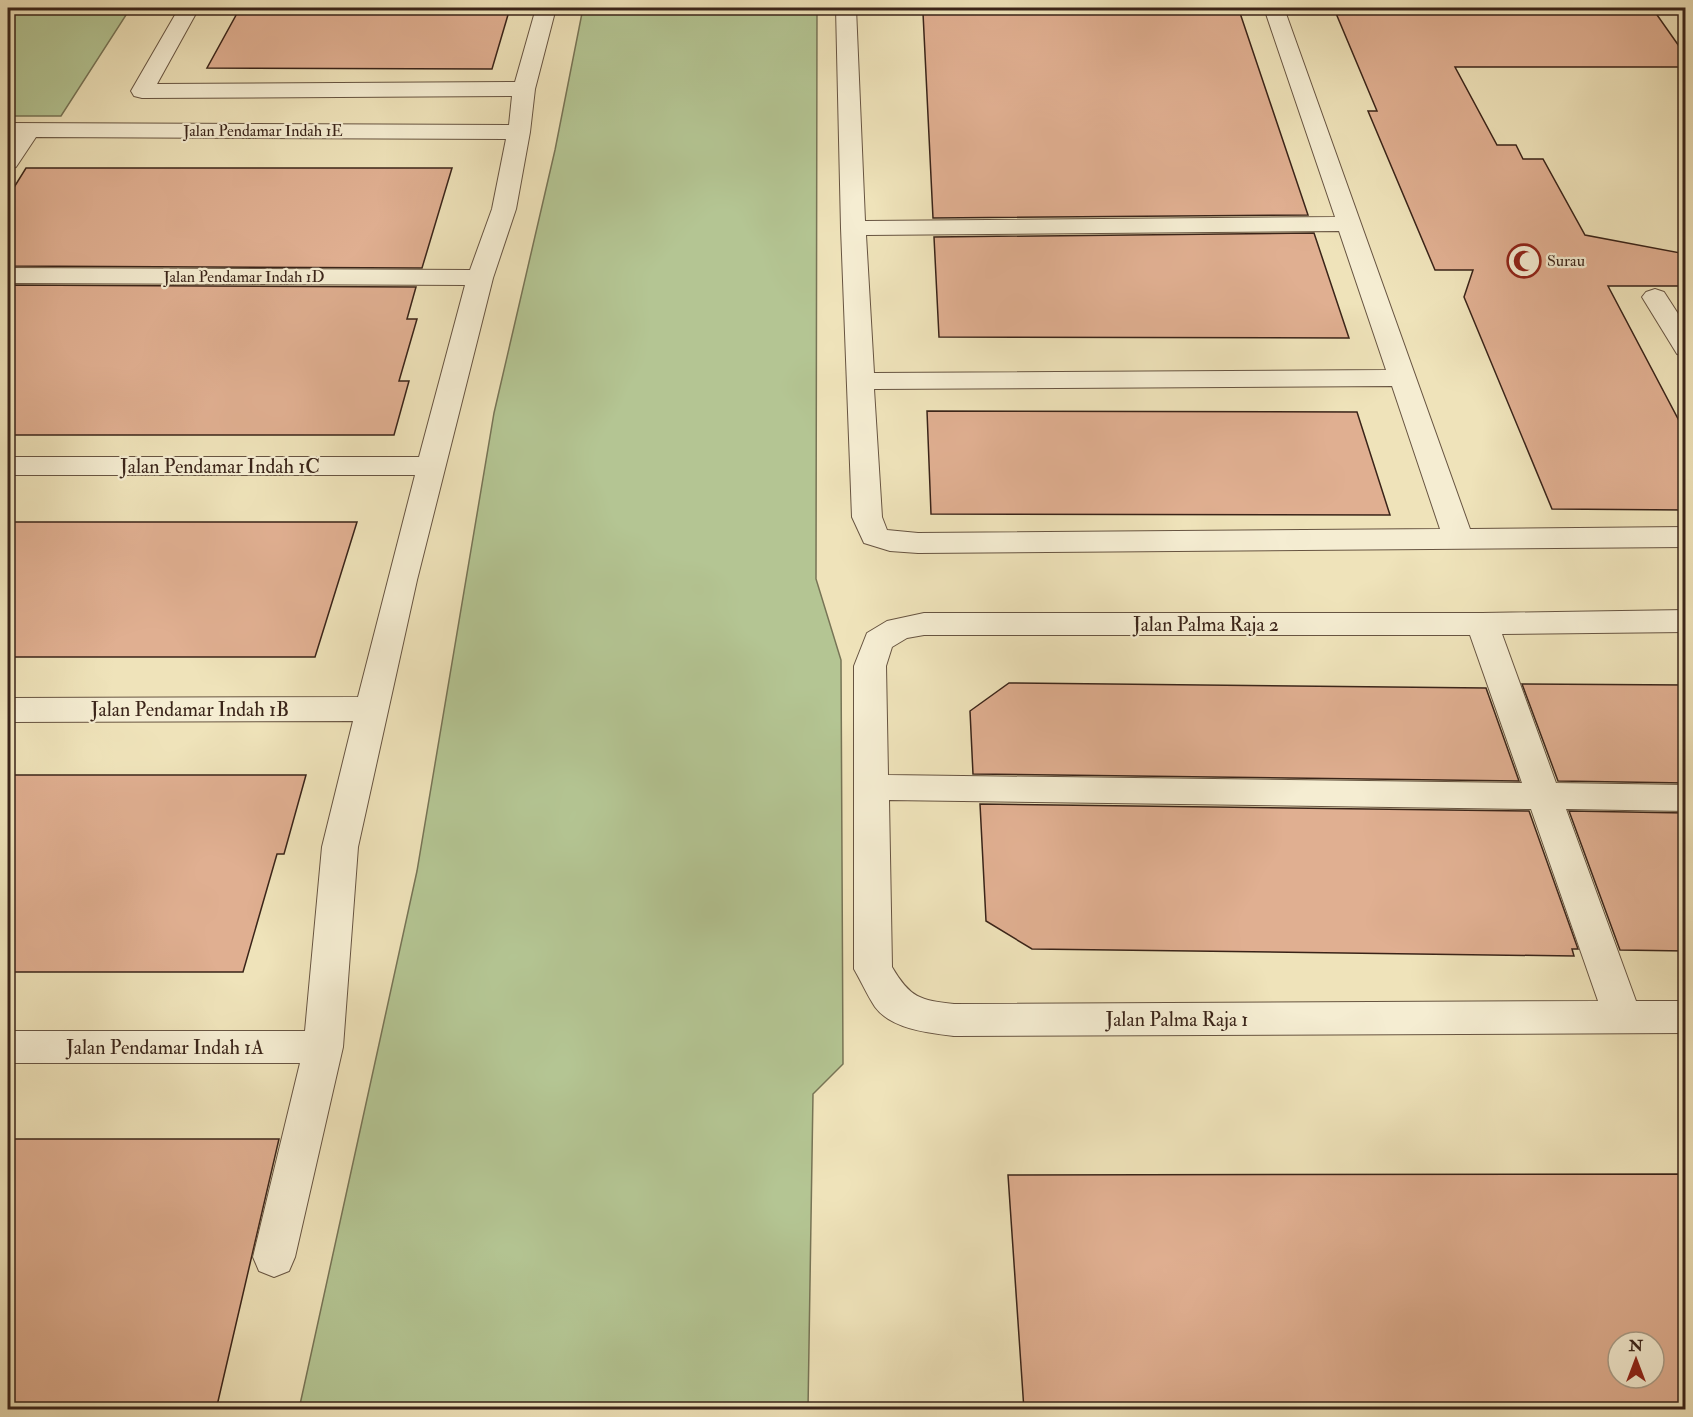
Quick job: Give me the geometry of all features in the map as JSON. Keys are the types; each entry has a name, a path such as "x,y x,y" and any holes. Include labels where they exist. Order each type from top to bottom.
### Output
{"street":[{"path":"189,8 142,91 524,89"},
{"path":"274,1257 323,1047 340,847 372,709 480,278 504,209 519,132 524,89 546,8"},
{"path":"846,8 853,228 867,517 875,536 890,541 930,543 1686,537"},
{"path":"1274,8 1459,540"},
{"path":"8,162 18,130"},
{"name":"Jalan Pendamar Indah 1E","path":"18,130 519,132"},
{"path":"853,228 1349,224"},
{"name":"Jalan Pendamar Indah 1D","path":"8,275 480,278"},
{"path":"1655,297 1686,348"},
{"path":"862,381 1403,378"},
{"name":"Jalan Pendamar Indah 1C","path":"8,466 432,466"},
{"name":"Jalan Palma Raja 2","path":"871,787 870,666 878,641 898,629 924,624 1482,624 1686,621"},
{"path":"1482,624 1623,1018"},
{"name":"Jalan Pendamar Indah 1B","path":"8,710 372,709"},
{"path":"871,787 1686,798"},
{"name":"Jalan Palma Raja 1","path":"871,787 873,969 890,998 917,1015 954,1020 1686,1017"},
{"name":"Jalan Pendamar Indah 1A","path":"8,1047 323,1047"}],"green space":[{"path":"8,8 117,8 128,12 61,116 8,116"},
{"path":"583,8 817,8 816,579 841,660 843,1064 813,1094 808,1409 299,1409 417,871 494,413 555,150"}],"building":[{"path":"240,8 510,8 492,69 207,68"},
{"path":"1335,11 1655,12 1686,56 1686,67 1455,67 1497,145 1516,145 1523,159 1543,159 1585,235 1686,254 1686,286 1608,286 1686,434 1686,510 1552,509 1464,297 1473,270 1435,270 1368,111 1377,111"},
{"path":"923,13 1240,13 1308,215 933,218"},
{"path":"26,168 452,168 422,268 8,266 8,197"},
{"path":"1314,233 1349,338 939,337 934,237"},
{"path":"8,285 416,287 407,319 417,319 399,381 409,381 394,435 8,435"},
{"path":"927,411 1357,412 1390,515 931,514"},
{"path":"8,522 357,522 315,657 8,657"},
{"path":"1009,683 1486,688 1519,781 973,774 970,711"},
{"path":"1522,684 1686,685 1686,783 1558,781"},
{"path":"8,775 306,775 284,854 277,854 243,972 8,972"},
{"path":"980,804 1529,811 1578,949 1572,949 1574,956 1032,949 986,921"},
{"path":"1569,811 1686,813 1686,951 1620,950"},
{"path":"8,1139 279,1139 216,1410 8,1410"},
{"path":"1686,1174 1686,1410 1024,1410 1008,1175"}],"place":[{"name":"Surau","path":"1524,261"}]}
